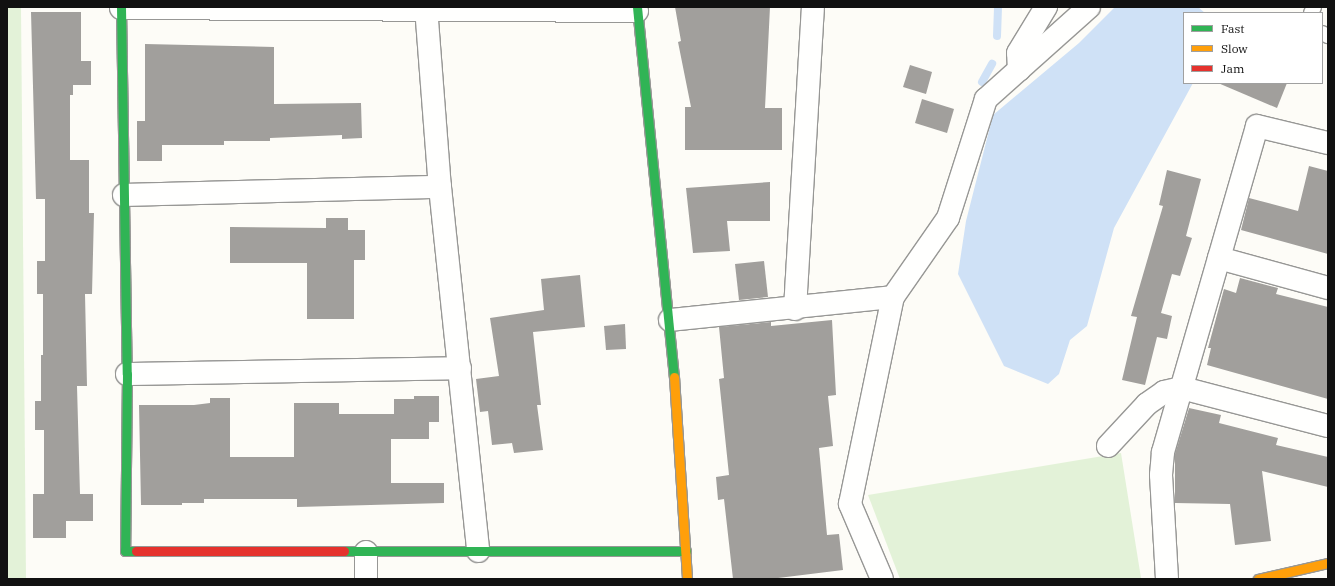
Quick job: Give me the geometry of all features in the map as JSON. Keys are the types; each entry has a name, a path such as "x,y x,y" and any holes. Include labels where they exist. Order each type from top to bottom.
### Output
{"street":[{"path":"686,551 125,551 127,374 121,7 637,9 670,320 686,551 687,579"},
{"path":"795,309 814,7"},
{"path":"1019,70 1018,53 1046,7"},
{"path":"882,579 850,504 893,297 948,218 986,99 1089,7"},
{"path":"426,8 440,187 478,551"},
{"path":"1167,579 1161,475 1162,452 1182,388 1257,126 1328,143"},
{"path":"124,195 440,187"},
{"path":"1219,258 1328,288"},
{"path":"670,320 795,309 893,297"},
{"path":"127,374 460,368"},
{"path":"1108,446 1148,404 1164,392 1182,388 1328,426"},
{"path":"366,552 366,579"},
{"path":"1258,579 1286,577 1328,563"}],"green space":[{"path":"7,7 21,7 26,579 7,579"},
{"path":"1121,453 1141,578 900,579 868,495"}],"water":[{"path":"1115,7 1198,7 1204,12 1183,12 1183,84 1192,84 1114,228 1087,326 1070,340 1059,374 1048,384 1004,366 958,274 966,221 993,115 1079,43"}],"building":[{"path":"675,7 770,7 765,108 782,108 782,150 685,150 685,107 691,107 678,42 681,41"},
{"path":"31,12 81,12 81,61 91,61 91,85 73,85 73,95 70,95 70,160 89,160 89,213 94,213 92,294 85,294 87,386 77,386 80,494 93,494 93,521 66,521 66,538 33,538 33,494 44,494 44,430 35,430 35,401 41,401 43,294 37,294 37,261 45,261 45,199 36,199"},
{"path":"145,44 274,47 274,104 361,103 362,138 342,139 342,135 270,138 270,141 224,141 224,145 162,145 162,161 137,161 137,121 145,121"},
{"path":"910,65 932,72 926,94 903,87"},
{"path":"1220,84 1287,84 1277,108"},
{"path":"922,99 954,109 947,133 915,123"},
{"path":"1309,166 1328,171 1328,254 1241,230 1249,198 1298,211"},
{"path":"1167,170 1201,179 1186,236 1192,238 1180,276 1172,274 1161,313 1172,316 1167,339 1157,337 1145,385 1122,380 1137,317 1131,316 1163,206 1159,205"},
{"path":"770,182 770,221 727,221 730,251 693,253 686,188"},
{"path":"326,218 348,218 348,230 365,230 365,260 354,260 354,319 307,319 307,263 230,263 230,227 326,228"},
{"path":"764,261 768,297 739,300 735,264"},
{"path":"580,275 585,327 533,332 541,405 537,405 543,450 514,453 512,443 492,445 488,411 480,412 476,379 499,376 490,318 544,310 541,279"},
{"path":"1240,278 1278,288 1276,294 1328,307 1328,399 1207,365 1211,348 1208,348 1224,289 1236,293"},
{"path":"832,320 836,395 828,396 833,446 819,448 827,535 839,534 843,570 770,579 733,579 724,499 718,500 716,477 729,475 719,379 724,378 719,327 771,322 771,326"},
{"path":"625,324 626,349 606,350 604,326"},
{"path":"414,396 439,396 439,422 429,422 429,439 391,439 391,483 444,483 444,503 297,507 297,499 204,499 204,503 182,503 182,505 141,505 139,405 194,405 210,403 210,398 230,398 230,457 294,457 294,403 339,403 339,414 394,414 394,399 414,399"},
{"path":"1189,408 1221,415 1219,423 1278,438 1276,445 1328,457 1328,487 1262,471 1271,541 1235,545 1230,504 1175,503 1175,454"}],"waterway":[{"path":"997,36 998,7"},
{"path":"982,82 992,64"}],"traffic: fast":[{"path":"121,7 127,374 125,551 136,551"},
{"path":"637,7 674,377"},
{"path":"344,551 686,551"}],"traffic: slow":[{"path":"674,377 687,579"},
{"path":"1258,579 1328,563"}],"traffic: jam":[{"path":"136,551 344,551"}]}
